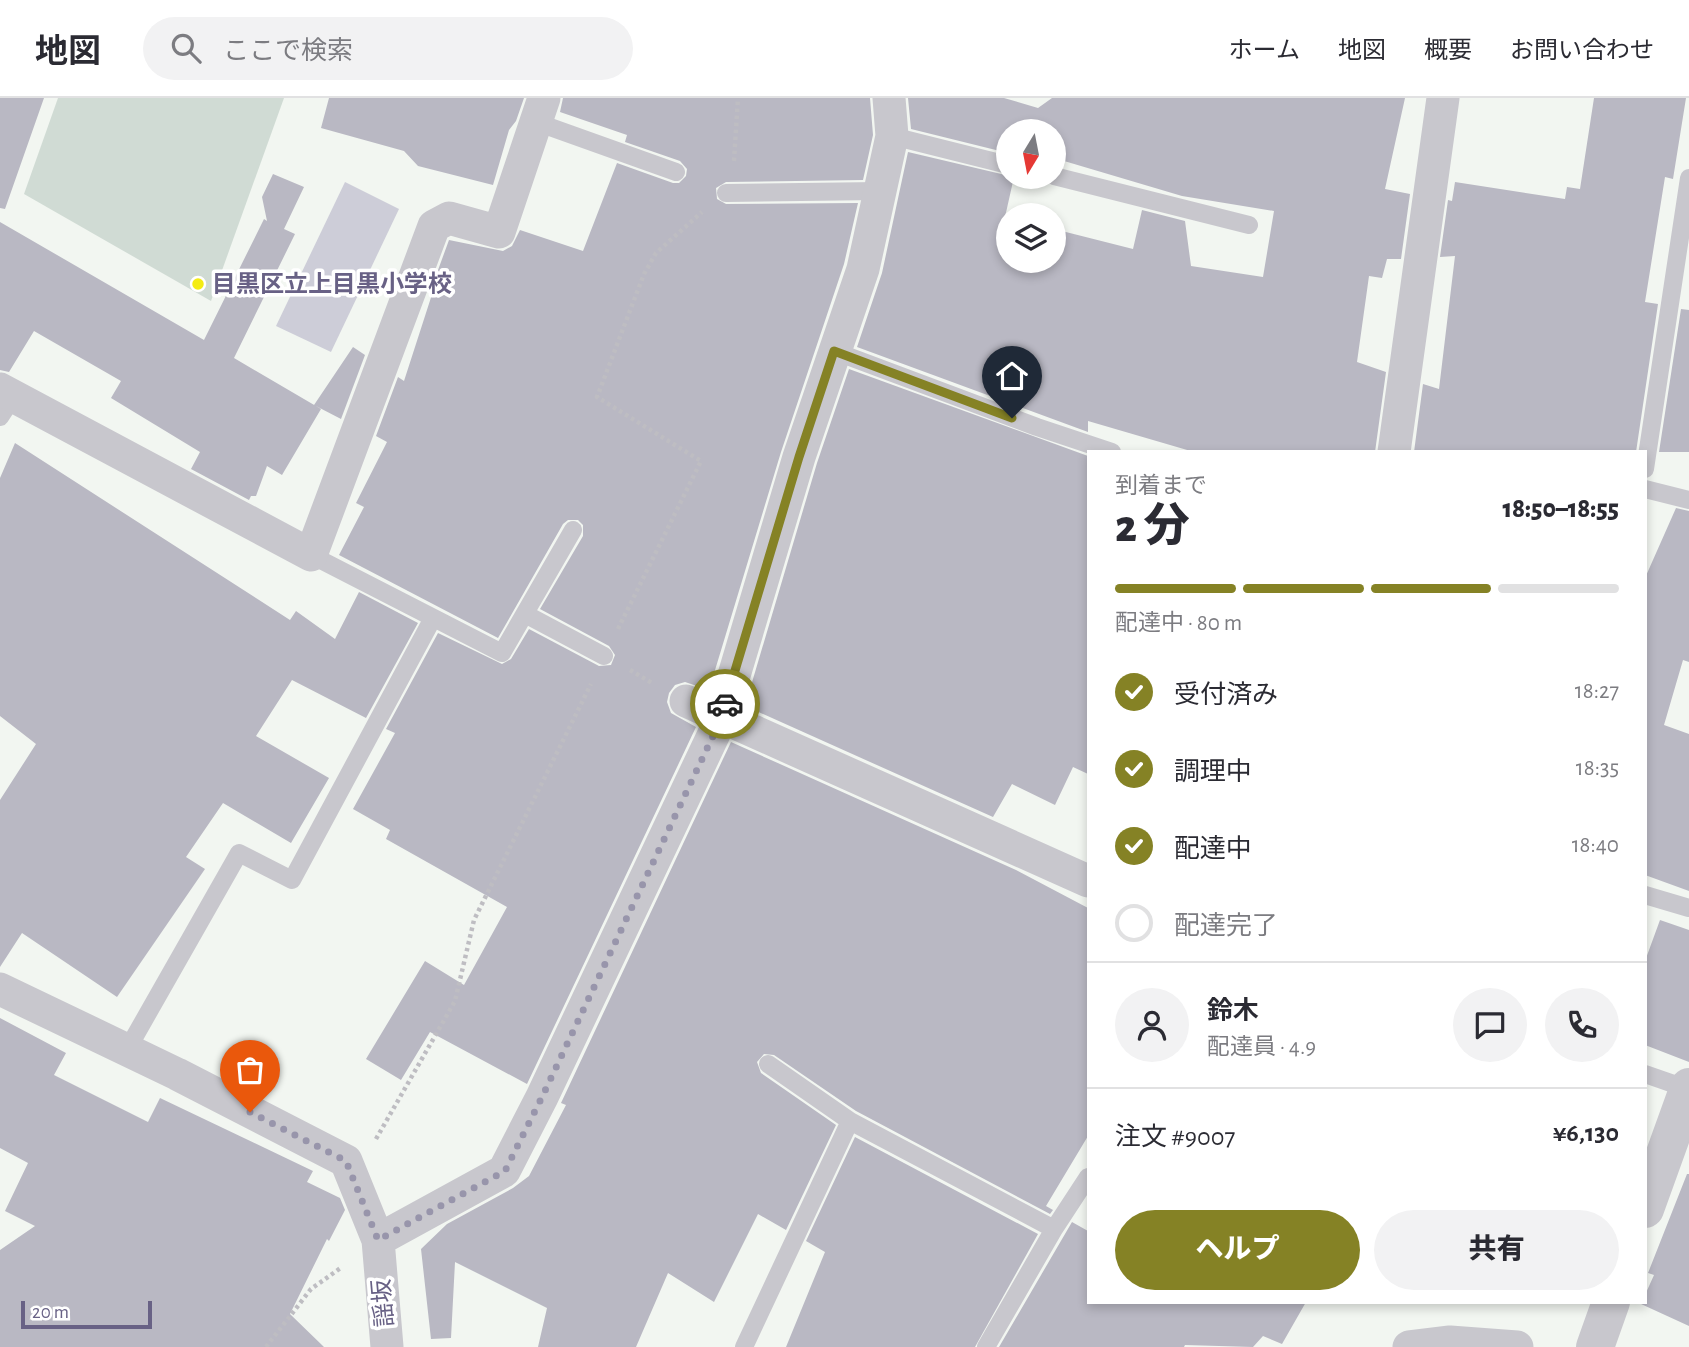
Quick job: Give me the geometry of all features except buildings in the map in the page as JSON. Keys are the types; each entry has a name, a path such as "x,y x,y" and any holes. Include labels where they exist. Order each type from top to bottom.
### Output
{"street":[{"path":"378,1240 505,1171 721,719 799,457 863,268 892,136 890,98"},
{"path":"1394,450 1443,98"},
{"path":"4,401 311,555 434,226 449,218 499,232 540,110"},
{"path":"686,701 721,719 1087,881"},
{"name":"謡坂","path":"0,989 177,1074 346,1161 378,1240 387,1347"},
{"path":"1647,1204 1689,1088"},
{"path":"1595,1347 1610,1304"},
{"path":"1409,1347 1450,1342 1517,1347"}],"lane":[{"path":"540,110 676,172"},
{"path":"892,136 996,162"},
{"path":"1647,456 1689,178"},
{"path":"1066,179 1249,225"},
{"path":"726,193 879,191"},
{"path":"834,351 1037,428 1106,450"},
{"path":"1647,490 1689,500"},
{"path":"311,555 502,653 573,530"},
{"path":"525,614 604,656"},
{"path":"127,1050 239,853 292,880 433,618"},
{"path":"1647,896 1689,908"},
{"path":"768,1064 850,1121 1054,1229"},
{"path":"1647,1075 1689,1088"},
{"path":"744,1347 850,1121"},
{"path":"986,1347 1054,1229 1087,1179"}],"path":[{"path":"604,656 686,701"},
{"path":"266,1347 311,1289 378,1240"}],"shaded area":[{"path":"58,98 284,98 211,301 24,194"},
{"path":"345,182 399,209 331,352 276,326"}],"way so far":[{"path":"250,1112 346,1161 378,1240 505,1171 721,719 725,704"}],"place":[{"name":"目黒区立上目黒小学校","path":"198,284"}],"route":[{"path":"725,704 799,457 834,351 1012,418"}]}
